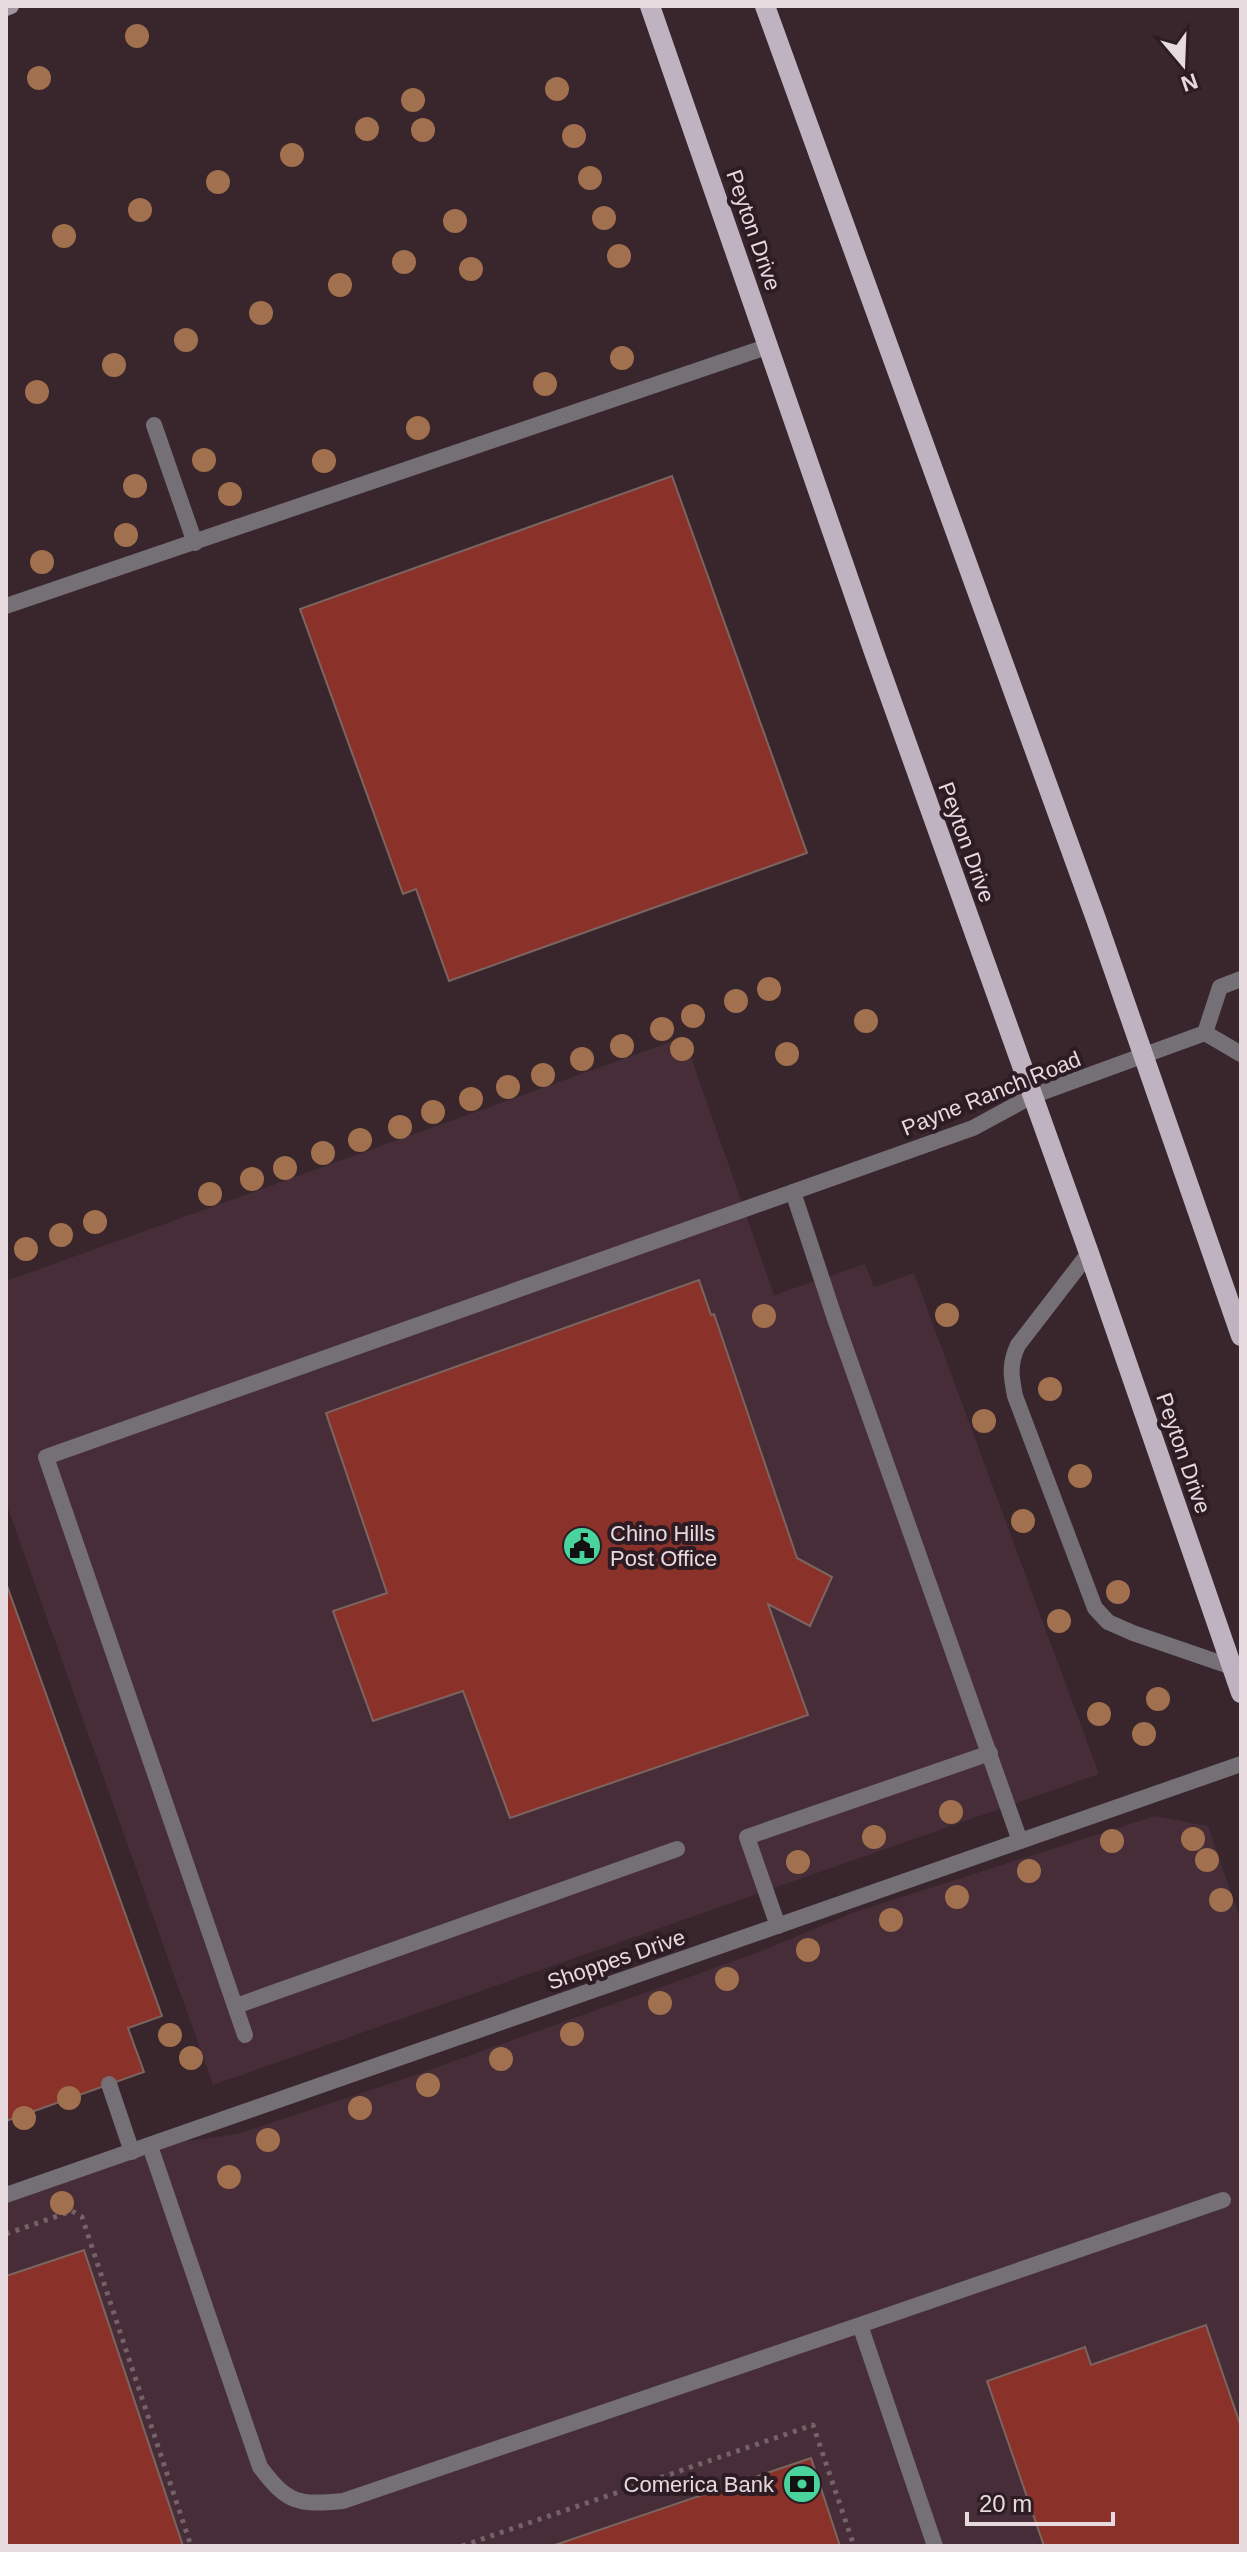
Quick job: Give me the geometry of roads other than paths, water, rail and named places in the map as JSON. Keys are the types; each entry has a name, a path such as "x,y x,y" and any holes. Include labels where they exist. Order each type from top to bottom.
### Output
{"main road":[{"name":"Peyton Drive","path":"650,6 1241,1693"},
{"path":"765,6 1096,919 1241,1336"}],"street":[{"path":"6,606 769,346"},
{"path":"154,425 195,543"},
{"path":"1241,979 1220,987 1205,1033 1241,1054"},
{"name":"Payne Ranch Road","path":"236,2006 46,1457 973,1128 1032,1096 1205,1033"},
{"path":"793,1192 1020,1841"},
{"path":"1089,1253 1018,1345 1011,1360 1015,1396 1095,1608 1108,1622 1133,1633 1232,1667"},
{"path":"778,1926 747,1837 990,1753"},
{"name":"Shoppes Drive","path":"6,2195 1241,1764"},
{"path":"245,2035 236,2006 677,1849"},
{"path":"109,2084 132,2152"},
{"path":"150,2146 260,2467 278,2491 307,2504 343,2501 1223,2200"},
{"path":"860,2325 935,2546"}],"place":[{"name":"Chino Hills Post Office","path":"582,1546"},
{"name":"Comerica Bank","path":"802,2484"}]}
